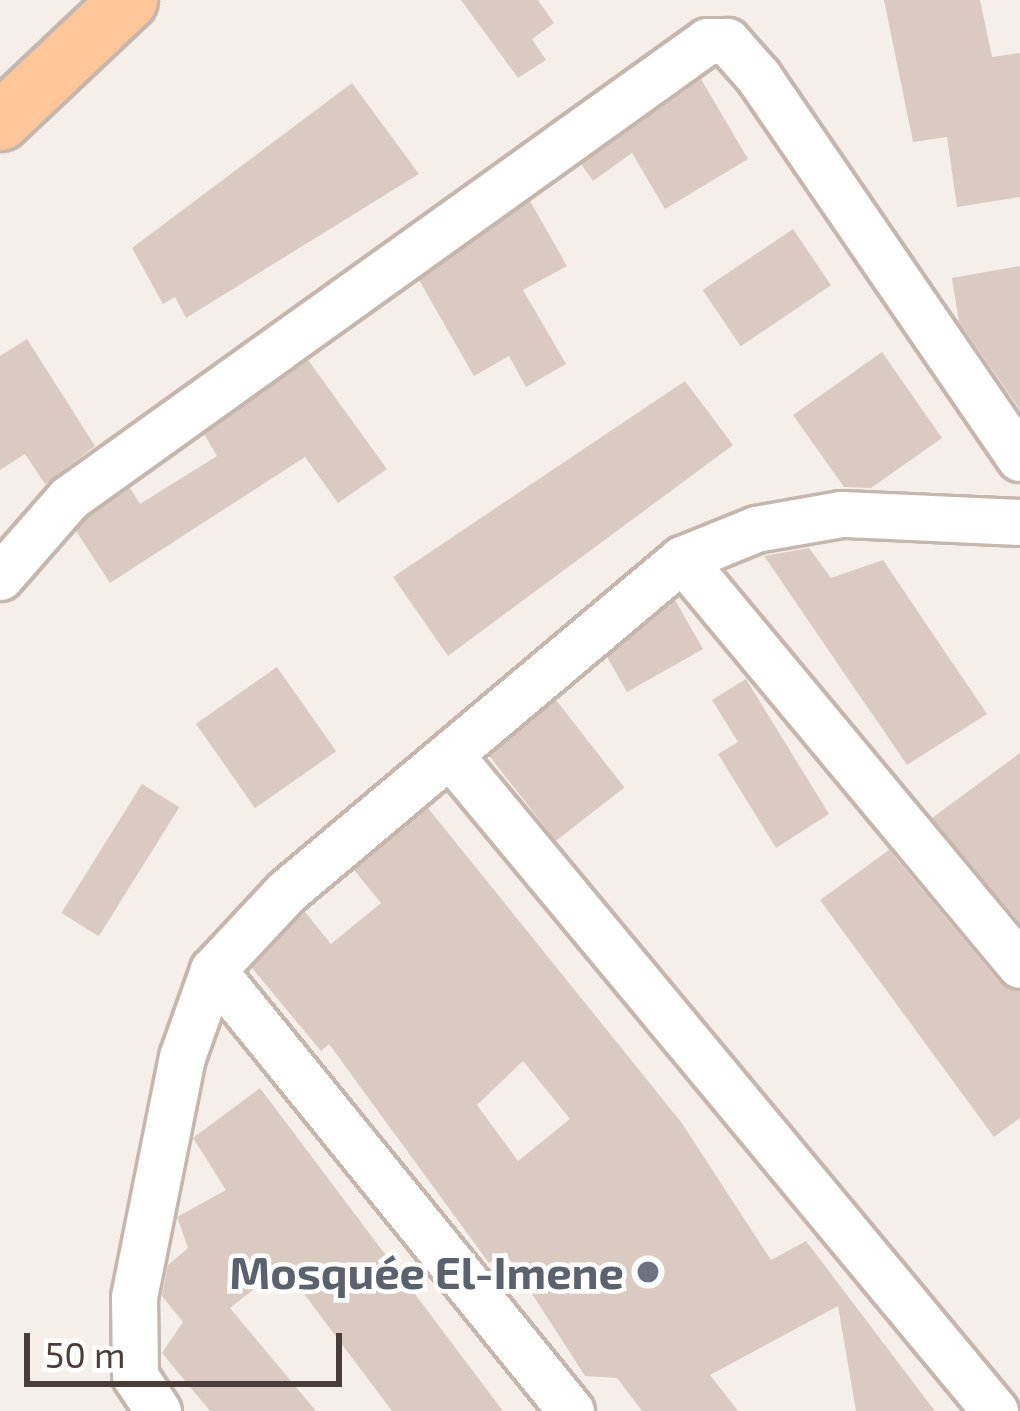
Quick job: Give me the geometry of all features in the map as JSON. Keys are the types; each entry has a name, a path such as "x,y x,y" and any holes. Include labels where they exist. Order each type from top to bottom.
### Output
{"main road":[{"path":"0,121 128,0"}],"street":[{"path":"0,577 87,484 707,41 727,41 758,76 1020,458"},
{"path":"158,1411 135,1376 134,1297 182,1057 212,970 270,906 682,559 756,529 841,514 1020,522"},
{"path":"682,559 1020,965"},
{"path":"450,755 995,1411"},
{"path":"212,970 571,1411"}],"building":[{"path":"461,0 538,0 554,23 532,39 546,60 518,78"},
{"path":"884,0 980,0 992,57 1020,53 1020,197 957,207 947,137 913,142"},
{"path":"701,79 748,159 665,209 632,153 593,181 581,164"},
{"path":"352,83 419,174 186,318 175,297 163,304 132,248"},
{"path":"530,201 567,266 523,290 566,364 526,387 509,356 474,376 419,280"},
{"path":"793,229 831,285 741,346 703,290"},
{"path":"1020,266 1020,410 959,322 952,278"},
{"path":"27,339 95,446 45,484 25,454 0,470 0,356"},
{"path":"882,352 942,438 871,488 844,487 793,415"},
{"path":"308,360 387,469 338,503 305,457 110,583 76,531 87,518 130,488 140,504 217,456 204,434"},
{"path":"685,381 733,445 448,656 393,577"},
{"path":"809,548 831,578 883,560 987,714 907,765 764,556"},
{"path":"675,600 703,649 627,692 607,657"},
{"path":"277,667 336,751 255,808 196,724"},
{"path":"746,679 829,814 776,848 718,754 738,742 712,700"},
{"path":"556,700 624,787 556,841 487,754"},
{"path":"1020,753 1020,923 932,818"},
{"path":"142,784 179,807 99,936 61,913"},
{"path":"428,808 681,1122 771,1260 806,1241 935,1411 856,1411 838,1306 710,1375 738,1411 642,1411 617,1378 585,1376 505,1252 489,1263 329,1044 321,1051 252,968 305,912 331,944 381,903 354,870","holes":["523,1061 570,1119 518,1161 477,1105"]},
{"path":"889,850 999,982 1020,991 1020,1118 994,1137 820,900"},
{"path":"260,1088 503,1411 392,1411 283,1266 230,1308 316,1411 210,1411 162,1353 183,1322 162,1296 168,1265 188,1248 177,1217 226,1190 193,1138"}],"place":[{"name":"Mosquée El-Imene","path":"648,1272"}]}
